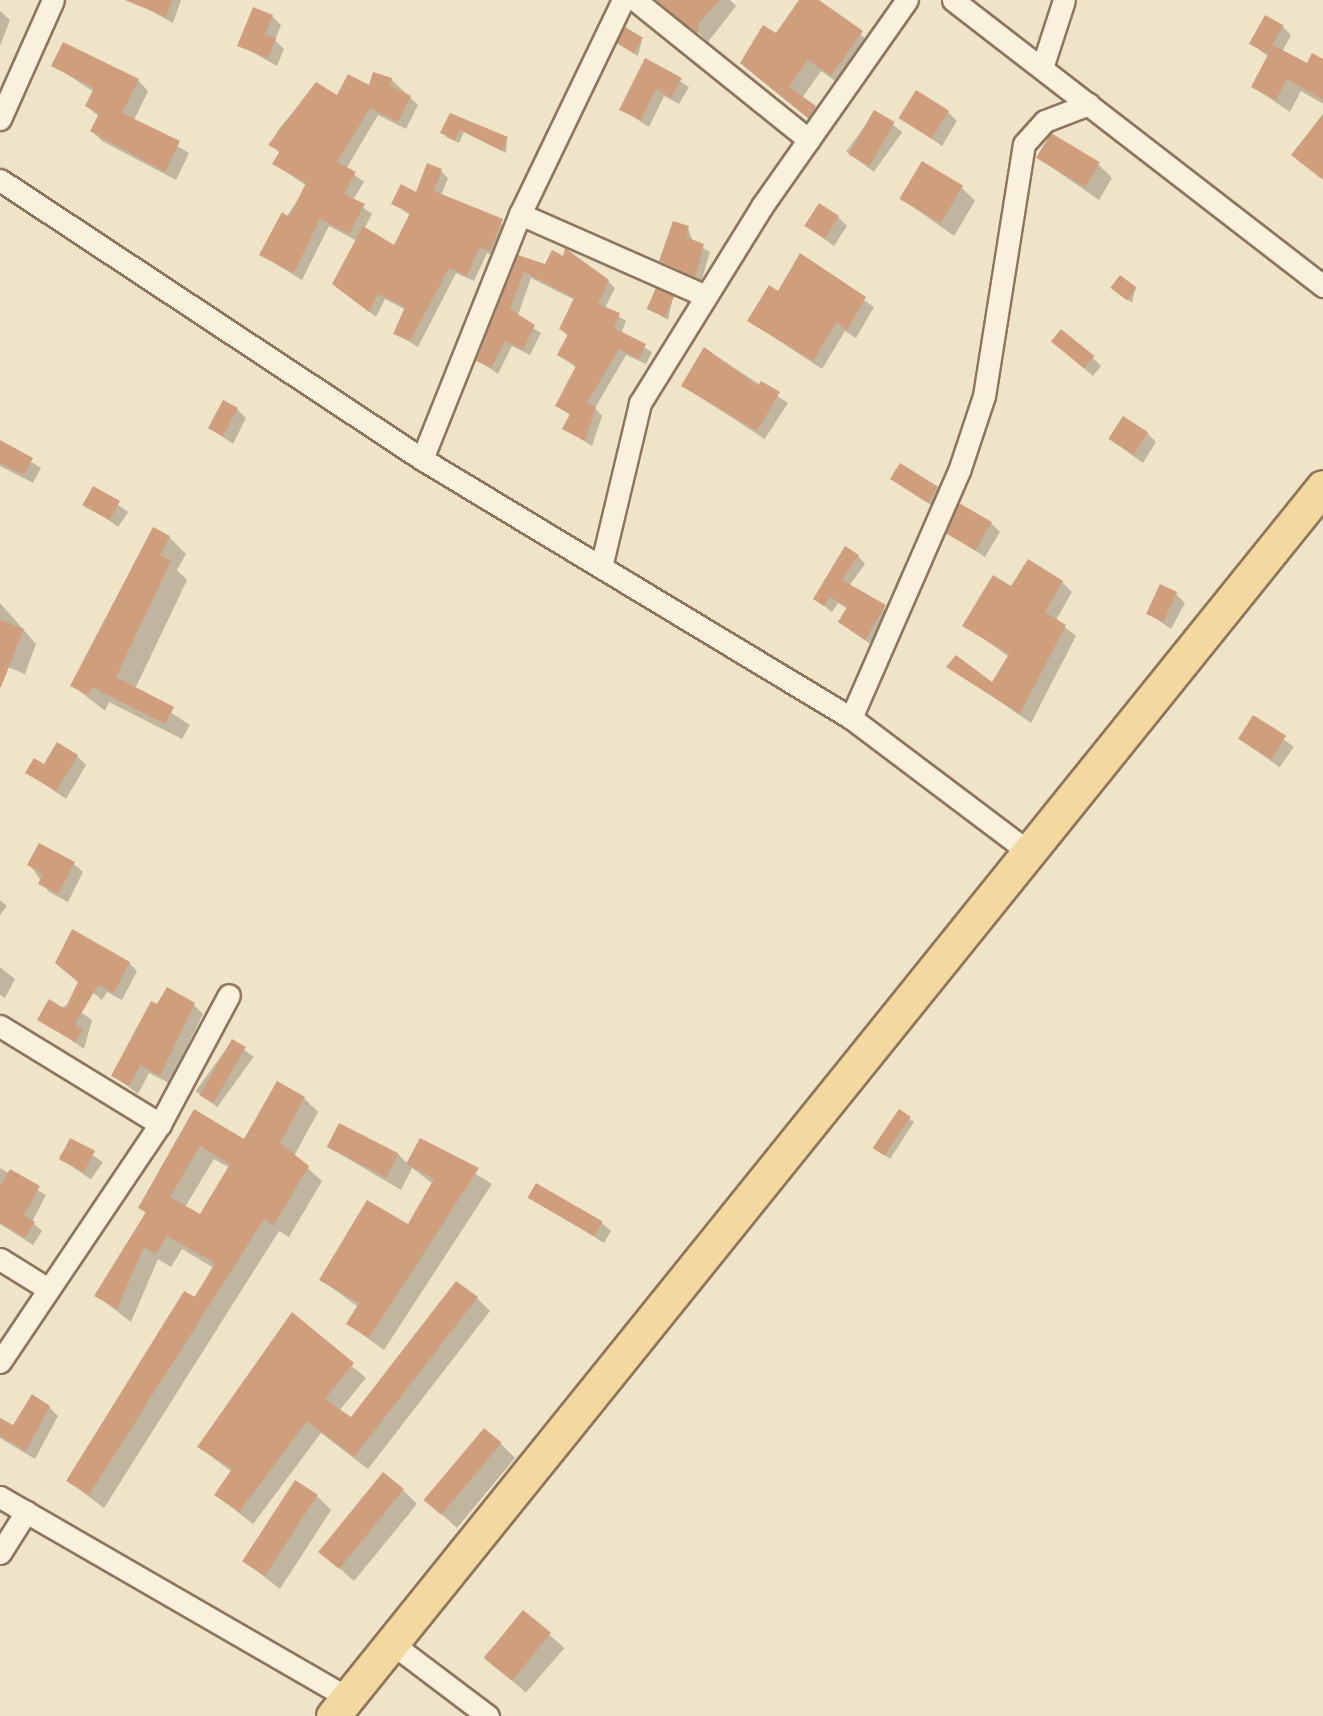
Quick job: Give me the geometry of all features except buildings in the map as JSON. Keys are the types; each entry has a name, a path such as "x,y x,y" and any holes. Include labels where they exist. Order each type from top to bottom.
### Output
{"main road":[{"path":"341,1707 390,1642 1027,850 1323,487"}],"street":[{"path":"0,119 53,0"},
{"path":"422,459 520,214 623,0"},
{"path":"635,0 809,140"},
{"path":"601,567 640,403 704,295 907,0"},
{"path":"953,0 1323,286"},
{"path":"1042,68 1064,0"},
{"path":"851,718 959,471 984,396 1024,144 1045,121 1088,104"},
{"path":"0,180 422,459 851,718 1027,850"},
{"path":"520,214 704,295"},
{"path":"0,1362 160,1124 229,995"},
{"path":"0,1026 160,1124"},
{"path":"0,1259 48,1289"},
{"path":"0,1497 341,1707"},
{"path":"0,1553 26,1512"},
{"path":"390,1642 488,1716"}]}
